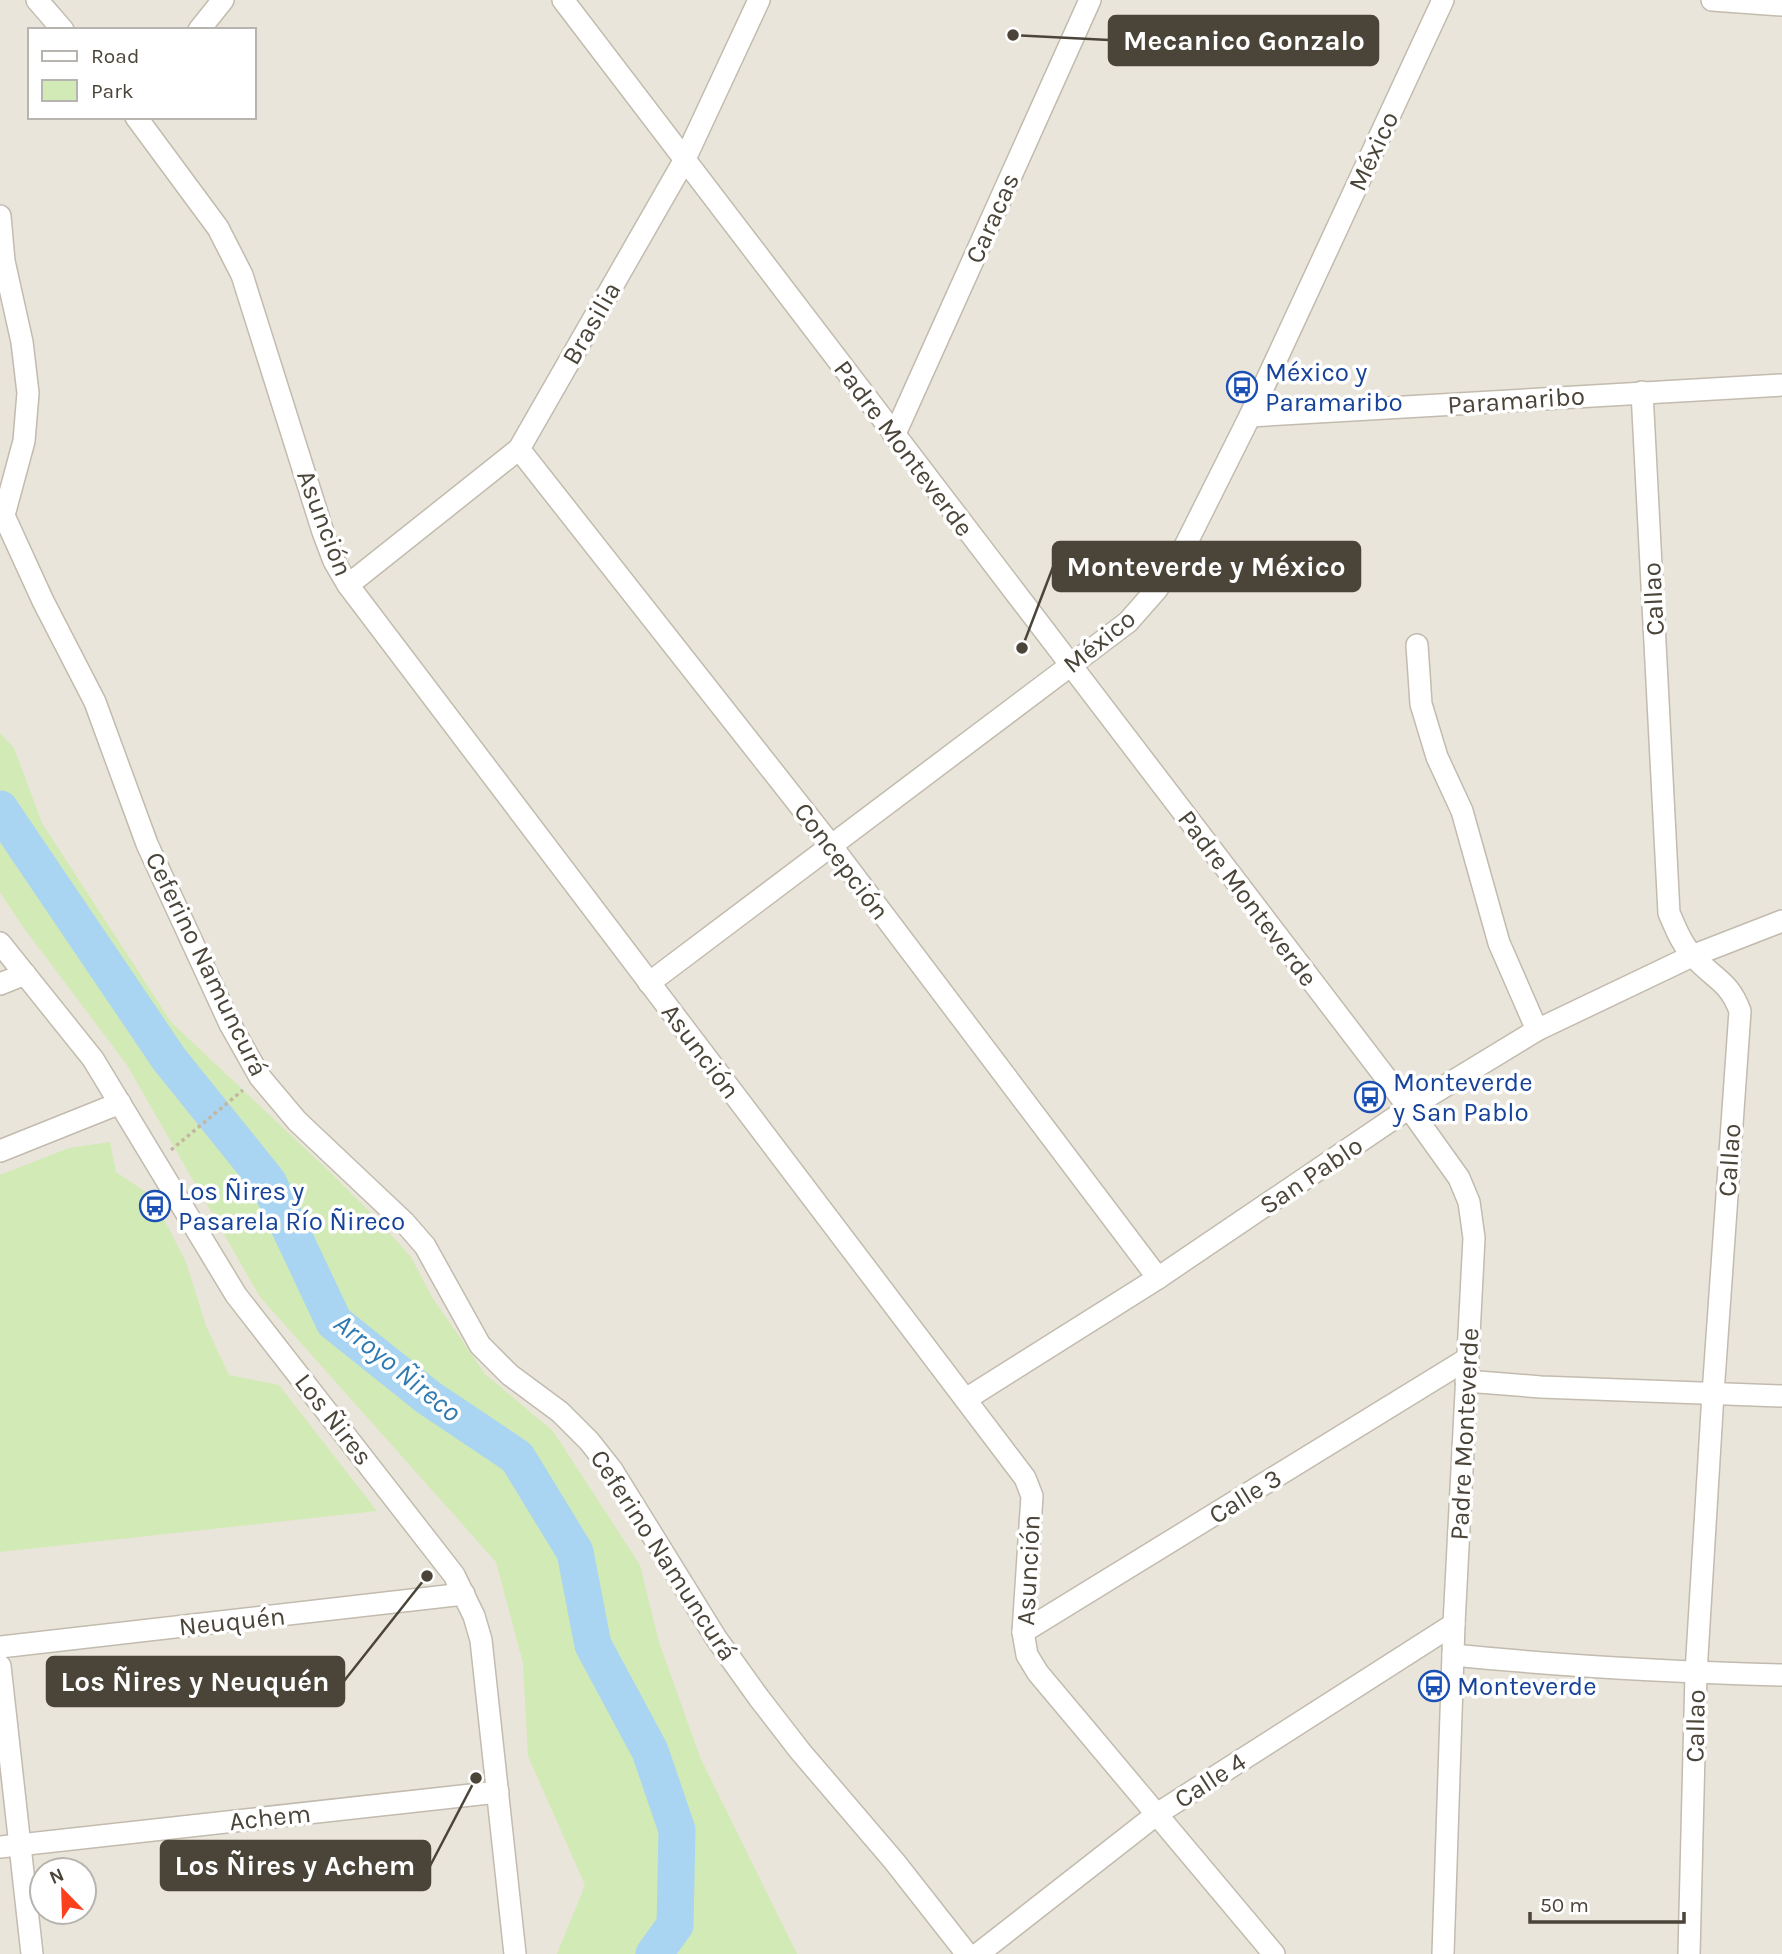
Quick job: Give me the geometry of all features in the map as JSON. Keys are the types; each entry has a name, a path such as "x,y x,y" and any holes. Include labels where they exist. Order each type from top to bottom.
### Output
{"street":[{"path":"37,0 61,28"},
{"path":"201,28 223,0"},
{"name":"Padre Monteverde","path":"564,0 684,161 1409,1108 1459,1178 1469,1202 1474,1238 1454,1624 1443,1954"},
{"name":"Brasilia","path":"348,585 519,449 684,161 759,0"},
{"name":"Caracas","path":"894,436 1090,0"},
{"name":"México","path":"649,983 1128,622 1157,589 1184,548 1250,416 1443,0"},
{"path":"1712,0 1782,5"},
{"name":"Asunción","path":"137,119 218,228 242,275 323,531 334,561 348,585 1026,1478 1032,1496 1023,1632 1027,1655 1038,1673 1274,1954"},
{"path":"0,216 4,261 22,342 28,393 24,441 2,511"},
{"name":"Paramaribo","path":"1250,416 1782,385"},
{"name":"Callao","path":"1642,392 1669,913 1678,935 1692,956 1733,992 1740,1011 1696,1672 1689,1954"},
{"name":"Concepción","path":"519,449 830,844 1157,1278"},
{"name":"Ceferino Namuncurá","path":"2,511 43,601 95,702 147,844 230,1024 260,1077 297,1121 405,1223 425,1246 480,1345 510,1375 560,1412 589,1441 612,1470 716,1638 759,1698 967,1954"},
{"path":"1417,645 1421,704 1437,757 1462,811 1499,943 1537,1030"},
{"name":"San Pablo","path":"966,1399 1157,1278 1409,1108 1537,1030 1692,956 1782,921"},
{"name":"Los Ñires","path":"0,943 93,1059 236,1294 423,1532 454,1575 464,1594 481,1640 515,1954"},
{"path":"0,984 25,974"},
{"path":"0,1152 120,1103"},
{"name":"Calle 3","path":"1023,1632 1467,1359"},
{"path":"1466,1381 1541,1387 1782,1396"},
{"name":"Neuquén","path":"0,1647 464,1594"},
{"name":"Calle 4","path":"978,1954 1157,1814 1454,1624"},
{"path":"1453,1655 1696,1672 1782,1675"},
{"path":"0,1666 10,1846 32,1954"},
{"name":"Achem","path":"10,1846 498,1792"}],"path":[{"path":"156,1163 230,1100"}],"shaded area":[{"path":"0,0 1782,0 1782,1954 0,1954"}],"green space":[{"path":"0,733 14,748 42,823 171,1022 377,1219 411,1257 432,1297 485,1374 553,1431 640,1565 659,1642 700,1757 797,1954 557,1954 585,1885 528,1756 523,1663 496,1562 260,1297 127,1065 23,927 0,892"},
{"path":"110,1142 116,1172 152,1196 186,1262 206,1326 229,1375 279,1385 377,1511 0,1552 0,1175 69,1148"}],"waterway":[{"name":"Arroyo Ñireco","path":"0,809 169,1059 268,1182 334,1322 429,1398 517,1457 575,1552 593,1645 650,1751 677,1830 675,1925 654,1954"}],"place":[{"name":"Mecanico Gonzalo","path":"1013,35"},
{"name":"México y Paramaribo","path":"1242,387"},
{"name":"Monteverde y México","path":"1022,648"},
{"name":"Monteverde y San Pablo","path":"1370,1097"},
{"name":"Los Ñires y Pasarela Río Ñireco","path":"155,1206"},
{"name":"Los Ñires y Neuquén","path":"427,1576"},
{"name":"Monteverde","path":"1434,1686"},
{"name":"Los Ñires y Achem","path":"476,1778"}]}
